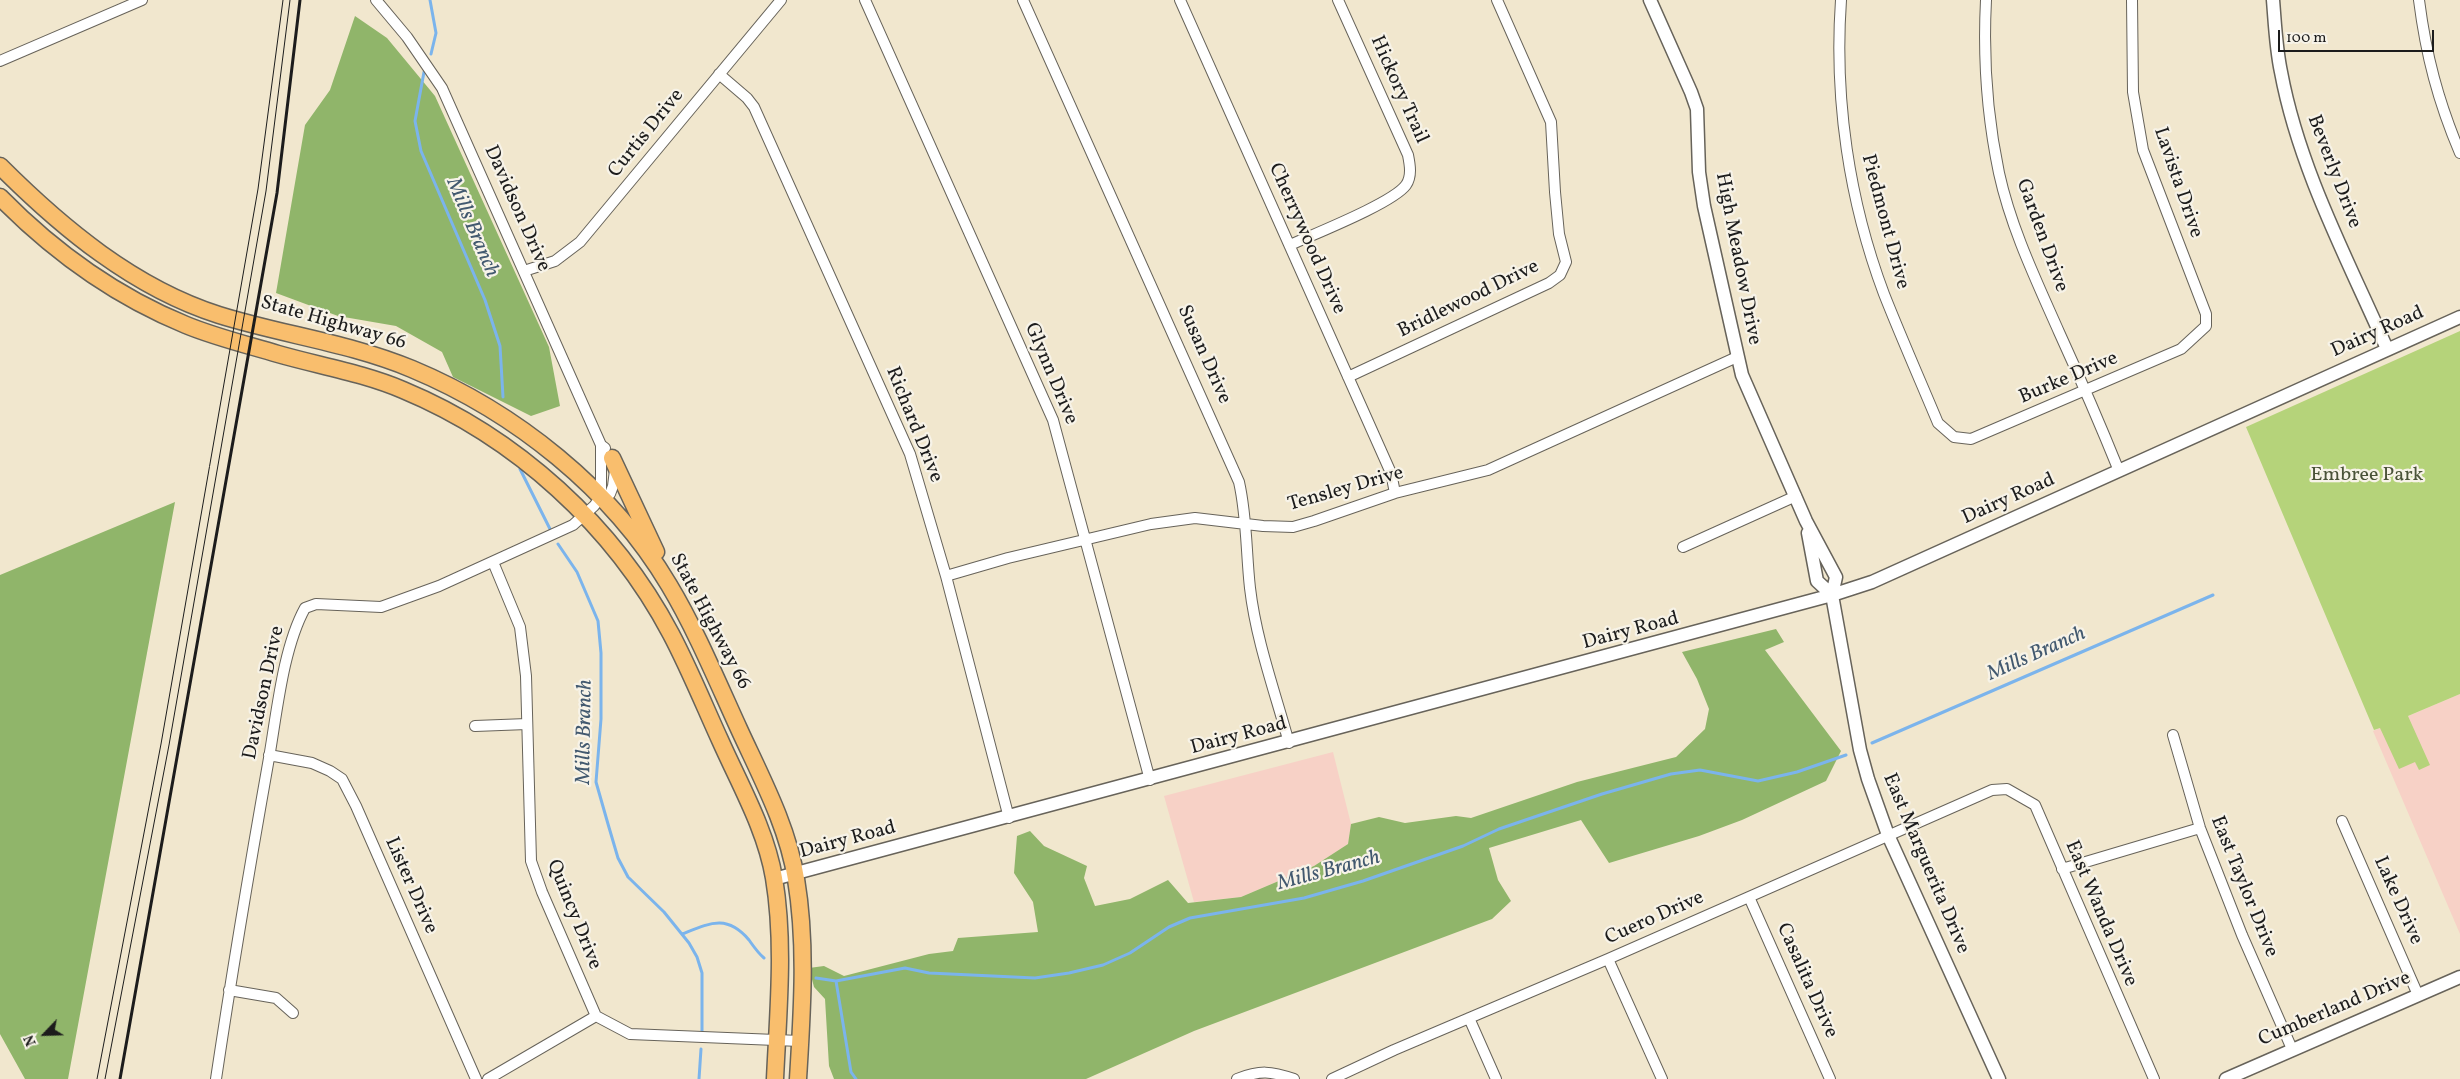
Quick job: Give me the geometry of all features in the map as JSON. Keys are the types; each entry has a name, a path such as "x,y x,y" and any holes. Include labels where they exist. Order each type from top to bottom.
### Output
{"main road":[{"name":"State Highway 66","path":"0,166 53,218 108,259 152,285 216,314 362,350 416,370 461,391 535,440 601,497 624,521 646,550 682,608 769,795 796,874 802,932 798,1079"},
{"name":"State Highway 66","path":"0,197 27,224 72,260 141,304 207,333 381,381 407,391 447,411 511,450 547,478 586,516 646,592 670,632 770,855 779,937 775,1079"},
{"path":"612,458 682,608"}],"street":[{"path":"0,61 142,0"},
{"name":"Davidson Drive","path":"216,1079 229,990 269,755 294,632 305,608 316,604 381,607 493,562 574,525 586,516 601,497 610,494 614,486 616,474 612,458 602,445 442,88 408,37 376,0"},
{"name":"Curtis Drive","path":"524,271 555,261 580,242 781,0"},
{"name":"Glynn Drive","path":"865,0 1054,420 1150,780"},
{"name":"Susan Drive","path":"1023,0 1222,439 1239,482 1246,524 1250,588 1255,618 1289,743"},
{"name":"Cherrywood Drive","path":"1180,0 1391,473 1395,493"},
{"name":"Hickory Trail","path":"1290,245 1393,197 1407,183 1410,171 1408,156 1338,0"},
{"name":"Bridlewood Drive","path":"1348,377 1549,283 1560,275 1566,262 1554,192 1551,122 1497,0"},
{"name":"High Meadow Drive","path":"1650,0 1692,92 1697,109 1700,172 1704,206 1742,375 1806,521 1836,577 1832,596"},
{"name":"Piedmont Drive","path":"1841,0 1839,92 1850,172 1866,235 1884,293 1938,423 1954,437"},
{"name":"Garden Drive","path":"1986,0 1984,52 1988,107 1999,173 2011,215 2036,280 2119,470"},
{"name":"Lavista Drive","path":"2132,0 2133,92 2143,150 2206,314 2206,326 2195,339"},
{"name":"Beverly Drive","path":"2273,0 2280,71 2290,112 2310,173 2387,349"},
{"path":"2419,0 2425,47 2435,88 2460,153"},
{"name":"Richard Drive","path":"719,74 747,98 754,107 910,454 946,576 1010,818"},
{"name":"Dairy Road","path":"774,879 1010,818 1832,596 1872,582 2460,317"},
{"name":"Burke Drive","path":"1954,437 1971,439 1984,435 2181,349 2195,339"},
{"name":"Tensley Drive","path":"946,576 1151,524 1195,518 1246,524 1293,526 1395,493 1488,470 1738,357"},
{"name":"Davidson Drive","path":"601,497 602,445"},
{"path":"1683,547 1796,496"},
{"name":"High Meadow Drive","path":"1806,521 1817,581 1832,596"},
{"name":"Quincy Drive","path":"493,562 520,627 526,676 531,801 531,860 542,892 596,1016"},
{"name":"East Marguerita Drive","path":"1832,596 1860,750 1888,835 1999,1079"},
{"path":"475,726 527,724"},
{"name":"East Taylor Drive","path":"2173,734 2200,828 2242,935 2292,1049"},
{"name":"Lister Drive","path":"269,755 312,763 342,779 356,806 476,1079"},
{"name":"East Wanda Drive","path":"1992,790 2007,789 2035,805 2154,1079"},
{"name":"Cuero Drive","path":"1332,1079 1394,1050 1608,959 1992,790"},
{"name":"Lake Drive","path":"2342,821 2418,995"},
{"path":"2062,870 2200,828"},
{"name":"Casalita Drive","path":"1749,897 1830,1079"},
{"path":"1608,959 1662,1079"},
{"name":"Cumberland Drive","path":"2226,1079 2460,977"},
{"path":"229,990 276,998 293,1013"},
{"path":"488,1079 596,1016 630,1034 800,1041"},
{"path":"1469,1018 1496,1079"},
{"path":"1237,1079 1256,1072 1275,1073 1294,1079"}],"shaded area":[{"path":"2460,694 2460,934 2373,731"},
{"path":"1333,752 1351,824 1348,844 1314,866 1241,897 1194,902 1164,796"}],"green space":[{"path":"355,16 387,38 435,96 549,347 560,406 531,416 453,377 442,352 396,326 338,316 276,293 305,125 330,90"},
{"name":"Embree Park","path":"2460,331 2460,694 2408,716 2430,765 2419,770 2415,762 2399,769 2380,728 2374,730 2246,427"},
{"path":"175,502 68,1079 25,1079 0,1034 0,575"},
{"path":"1776,629 1784,642 1765,650 1841,751 1826,781 1742,820 1699,836 1609,863 1581,820 1489,848 1498,880 1511,901 1492,919 1194,1031 1086,1079 834,1079 829,1066 825,999 814,987 809,968 824,966 844,976 929,954 953,951 958,938 1038,932 1033,902 1014,873 1017,836 1030,831 1044,846 1087,866 1084,878 1095,906 1130,899 1168,880 1188,903 1241,897 1314,866 1348,844 1351,824 1379,817 1405,823 1456,816 1471,818 1577,782 1676,757 1705,729 1709,709 1697,679 1682,652"}],"waterway":[{"name":"Mills Branch","path":"430,0 436,33 431,54"},
{"name":"Mills Branch","path":"424,72 415,121 421,151 485,300 500,346 503,397"},
{"name":"Mills Branch","path":"520,469 550,529"},
{"name":"Mills Branch","path":"558,544 577,572 598,621 601,653 601,719 596,782 618,858 628,877 664,912 689,943 697,957 702,973 702,1031"},
{"name":"Mills Branch","path":"1872,743 2213,595"},
{"name":"Mills Branch","path":"816,978 836,981 905,968 929,973 1035,978 1069,973 1103,965 1130,953 1169,927 1190,918 1304,898 1363,881 1463,846 1499,829 1602,794 1671,774 1700,770 1758,781 1797,772 1846,755"},
{"name":"Mills Branch","path":"682,934 710,924 726,924 741,932 764,958"},
{"path":"836,981 851,1072 856,1079"},
{"name":"Mills Branch","path":"699,1079 701,1049"}],"tram line":[{"path":"97,1079 161,744 258,189 283,0"},
{"path":"105,1079 169,745 266,191 290,0"}],"railway":[{"path":"120,1079 277,193 300,0"}]}
